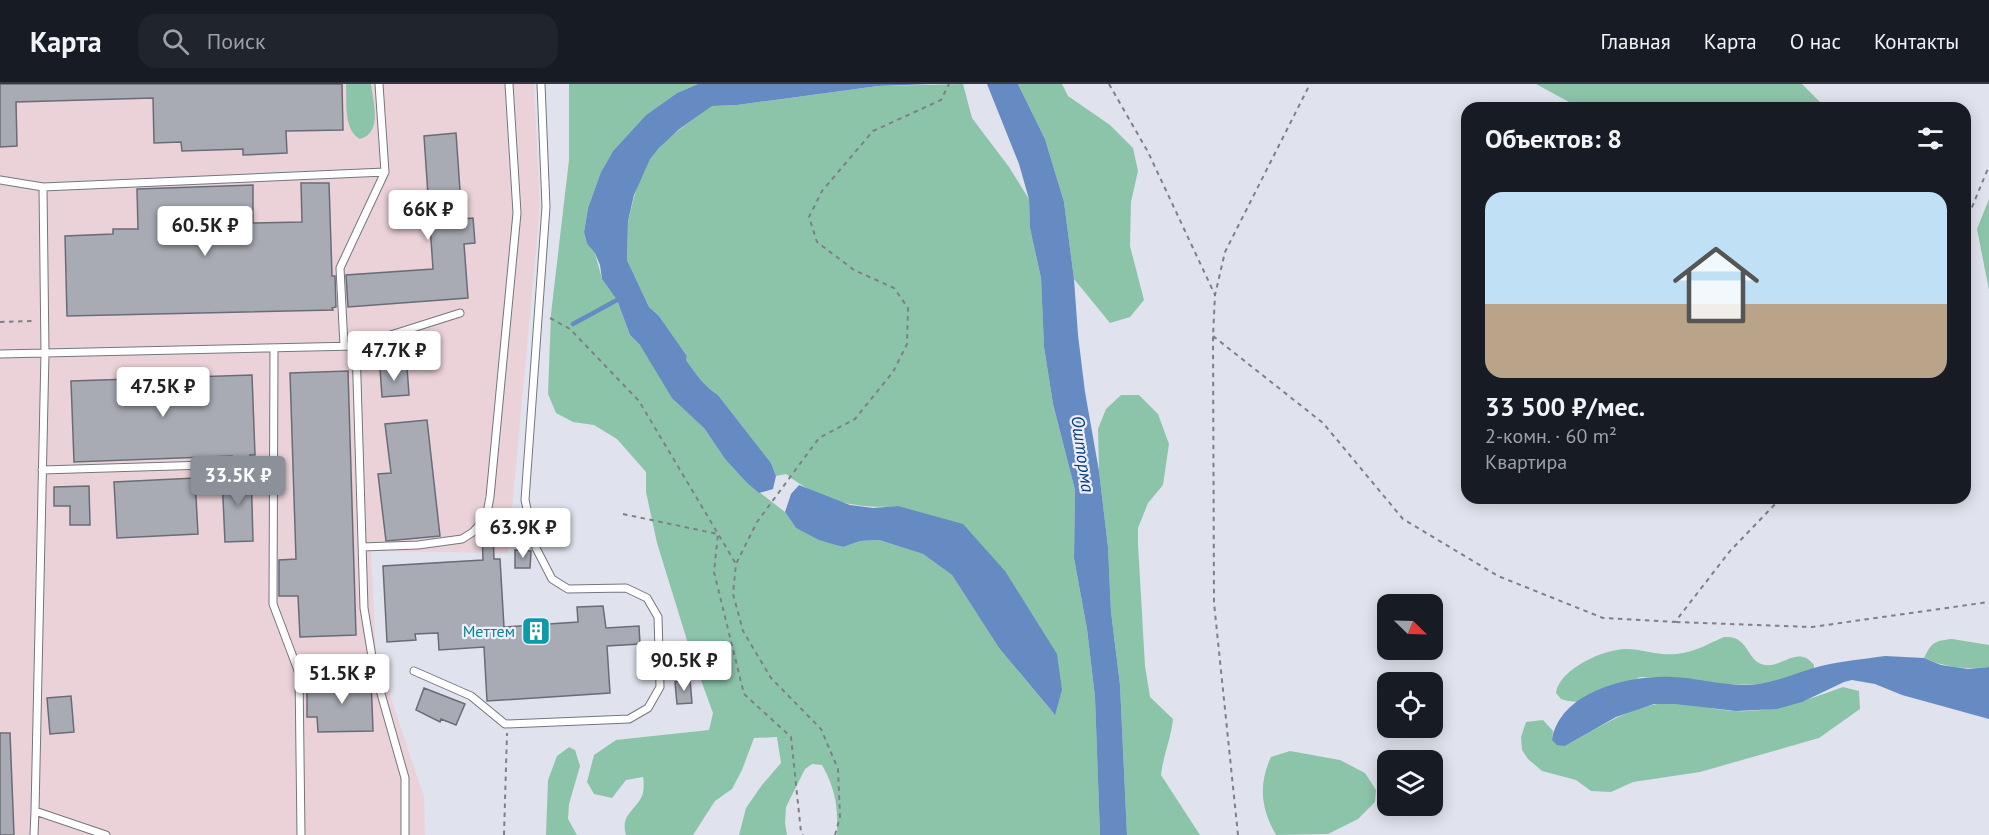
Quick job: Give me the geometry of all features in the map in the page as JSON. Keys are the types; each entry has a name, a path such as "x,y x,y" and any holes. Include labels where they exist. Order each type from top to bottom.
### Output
{"lane":[{"path":"344,346 340,268 385,172 379,84"},
{"path":"362,547 418,545 462,539 473,532 487,513 517,213 509,84"},
{"path":"414,670 471,696 505,724 629,719 648,708 660,687 658,617 647,598 626,588 568,589 552,579 536,548 525,500 546,207 541,84"},
{"path":"0,180 43,187 385,172"},
{"path":"34,835 45,353 43,187"},
{"path":"0,354 356,346 460,313"},
{"path":"356,346 364,608 374,669 405,778 405,835"},
{"path":"274,348 273,604 299,673 301,835"},
{"path":"42,470 274,463"},
{"path":"299,673 374,669"},
{"path":"35,811 106,835"}],"path":[{"path":"835,835 840,817 838,770 821,729 771,678 743,631 733,594 736,564 757,522 819,438 855,419 893,372 908,344 908,308 894,288 854,270 817,242 809,218 822,191 873,131 941,100 949,84"},
{"path":"1109,84 1148,152 1215,295"},
{"path":"1238,835 1214,603 1213,336 1215,295 1225,252 1310,84"},
{"path":"1971,210 1989,166"},
{"path":"538,312 570,329 639,401 736,564"},
{"path":"0,322 45,320"},
{"path":"1213,336 1323,423 1403,519 1498,576 1604,618 1812,627 1989,602"},
{"path":"1675,622 1730,551 1775,504"},
{"path":"623,514 718,534"},
{"path":"718,534 714,572 744,694 791,737 803,835"},
{"path":"504,835 508,738 505,724"}],"shaded area":[{"path":"0,84 534,84 540,207 508,553 371,551 376,654 424,797 425,835 0,835"}],"green space":[{"path":"346,84 371,84 374,124 367,136 360,139 348,122"},
{"path":"569,84 698,84 677,93 646,115 613,151 601,172 588,208 584,232 587,244 595,253 602,279 617,300 630,335 640,345 691,415 746,482 785,512 796,528 842,547 860,541 879,540 923,554 952,575 999,648 1054,714 1062,690 898,506 868,506 839,501 811,491 786,474 776,476 771,463 718,395 708,388 697,375 686,360 687,356 659,316 649,307 627,260 628,221 638,182 650,158 668,138 711,106 737,105 878,86 963,84 972,118 1009,167 1029,199 1030,228 1041,278 1044,347 1053,404 1075,490 1074,558 1087,629 1095,697 1100,835 837,835 833,791 822,765 812,764 805,769 786,807 787,835 739,835 746,808 781,763 777,737 754,738 732,789 715,801 693,835 626,835 627,818 642,796 643,777 626,780 612,798 594,794 587,782 594,755 616,740 709,730 713,713 690,650 657,543 646,492 646,472 617,439 594,425 573,422 556,413 548,394 551,314 569,160"},
{"path":"1018,84 1062,84 1068,96 1110,125 1133,148 1138,171 1131,202 1130,246 1144,300 1130,317 1110,323 1074,279 1064,202 1045,139"},
{"path":"1536,84 1802,84 1820,102 1569,102"},
{"path":"1989,199 1989,290 1977,229"},
{"path":"1121,395 1139,395 1158,414 1169,444 1163,485 1148,503 1138,528 1145,666 1150,697 1173,719 1161,775 1200,835 1127,835 1120,685 1111,612 1108,547 1099,471 1098,429 1106,409"},
{"path":"1724,637 1739,640 1759,663 1772,665 1791,658 1802,657 1814,665 1814,669 1802,684 1689,685 1674,677 1640,677 1588,703 1561,699 1556,693 1565,676 1584,662 1606,652 1626,649 1676,654 1695,650"},
{"path":"1952,639 1989,645 1989,667 1955,667 1924,658 1934,643"},
{"path":"1843,687 1859,691 1860,709 1819,738 1700,772 1633,782 1611,792 1591,791 1576,780 1542,771 1528,759 1522,750 1521,737 1526,722 1543,720 1553,731 1552,740 1565,746 1618,717 1652,705 1672,703 1735,711 1763,710 1790,705"},
{"path":"569,747 575,750 580,766 569,804 568,819 577,835 546,835 548,780 557,756"},
{"path":"1290,751 1340,760 1365,773 1376,790 1375,802 1358,819 1328,834 1276,835 1264,806 1264,777 1271,757"}],"water":[{"path":"698,84 931,84 878,86 737,105 712,106 678,130 659,148 650,159 634,195 628,221 627,260 649,307 659,316 687,356 686,360 704,384 718,395 771,463 776,476 773,489 759,493 725,459 704,428 672,398 640,345 630,335 617,300 602,279 600,265 595,253 587,244 584,232 588,208 601,172 613,151 646,115 677,93"},
{"name":"Ошторма","path":"987,84 1018,84 1045,139 1064,202 1085,392 1099,471 1108,547 1111,612 1120,685 1127,835 1100,835 1095,697 1087,629 1074,558 1075,490 1053,404 1044,347 1041,278 1030,228 1029,199 1019,164"},
{"path":"799,485 850,505 873,508 898,506 963,524 1005,571 1057,654 1062,690 1055,715 999,648 952,575 923,554 879,540 860,541 843,547 819,540 796,528 785,512 791,494"},
{"path":"1885,656 1924,658 1941,665 1968,669 1989,667 1989,719 1902,695 1875,684 1852,680 1802,702 1777,709 1736,711 1654,704 1616,717 1565,746 1557,745 1552,740 1558,723 1568,709 1599,689 1618,683 1655,677 1672,677 1737,685 1759,684 1821,666"}],"building":[{"path":"0,84 342,84 343,130 286,131 287,153 243,155 243,149 182,151 181,142 154,143 153,98 16,102 17,146 0,147"},
{"path":"456,133 462,219 473,218 475,243 464,244 468,298 348,307 346,275 433,269 424,136"},
{"path":"301,183 329,183 332,276 335,276 336,307 332,308 333,310 67,316 65,236 113,234 113,229 138,229 137,189 253,185 253,223 302,222"},
{"path":"407,367 409,395 382,397 380,369"},
{"path":"348,371 356,635 300,637 298,596 279,596 279,560 296,559 290,373"},
{"path":"252,375 255,455 250,455 251,458 232,459 232,456 74,462 71,381"},
{"path":"427,420 440,536 386,541 378,474 391,473 385,424"},
{"path":"251,469 253,541 225,542 222,477 233,477 232,470"},
{"path":"195,478 198,534 117,538 114,482"},
{"path":"89,486 90,525 70,525 70,506 54,506 54,487"},
{"name":"Меттем","path":"482,530 493,530 494,559 500,559 504,627 578,622 577,607 603,606 606,628 639,626 640,644 607,646 610,693 487,701 484,647 439,650 438,633 415,634 416,640 387,642 383,566 483,560"},
{"path":"515,550 531,551 530,568 515,568"},
{"path":"371,678 373,731 318,732 317,717 307,717 307,692 316,692 316,680"},
{"path":"690,680 692,703 677,704 675,682"},
{"path":"424,688 465,704 456,725 441,719 440,722 416,710"},
{"path":"71,696 74,732 50,734 47,698"},
{"path":"0,733 10,733 14,835 0,835"}],"waterway":[{"path":"573,324 617,300"}],"place":[{"name":"Меттем","path":"536,631"}]}
